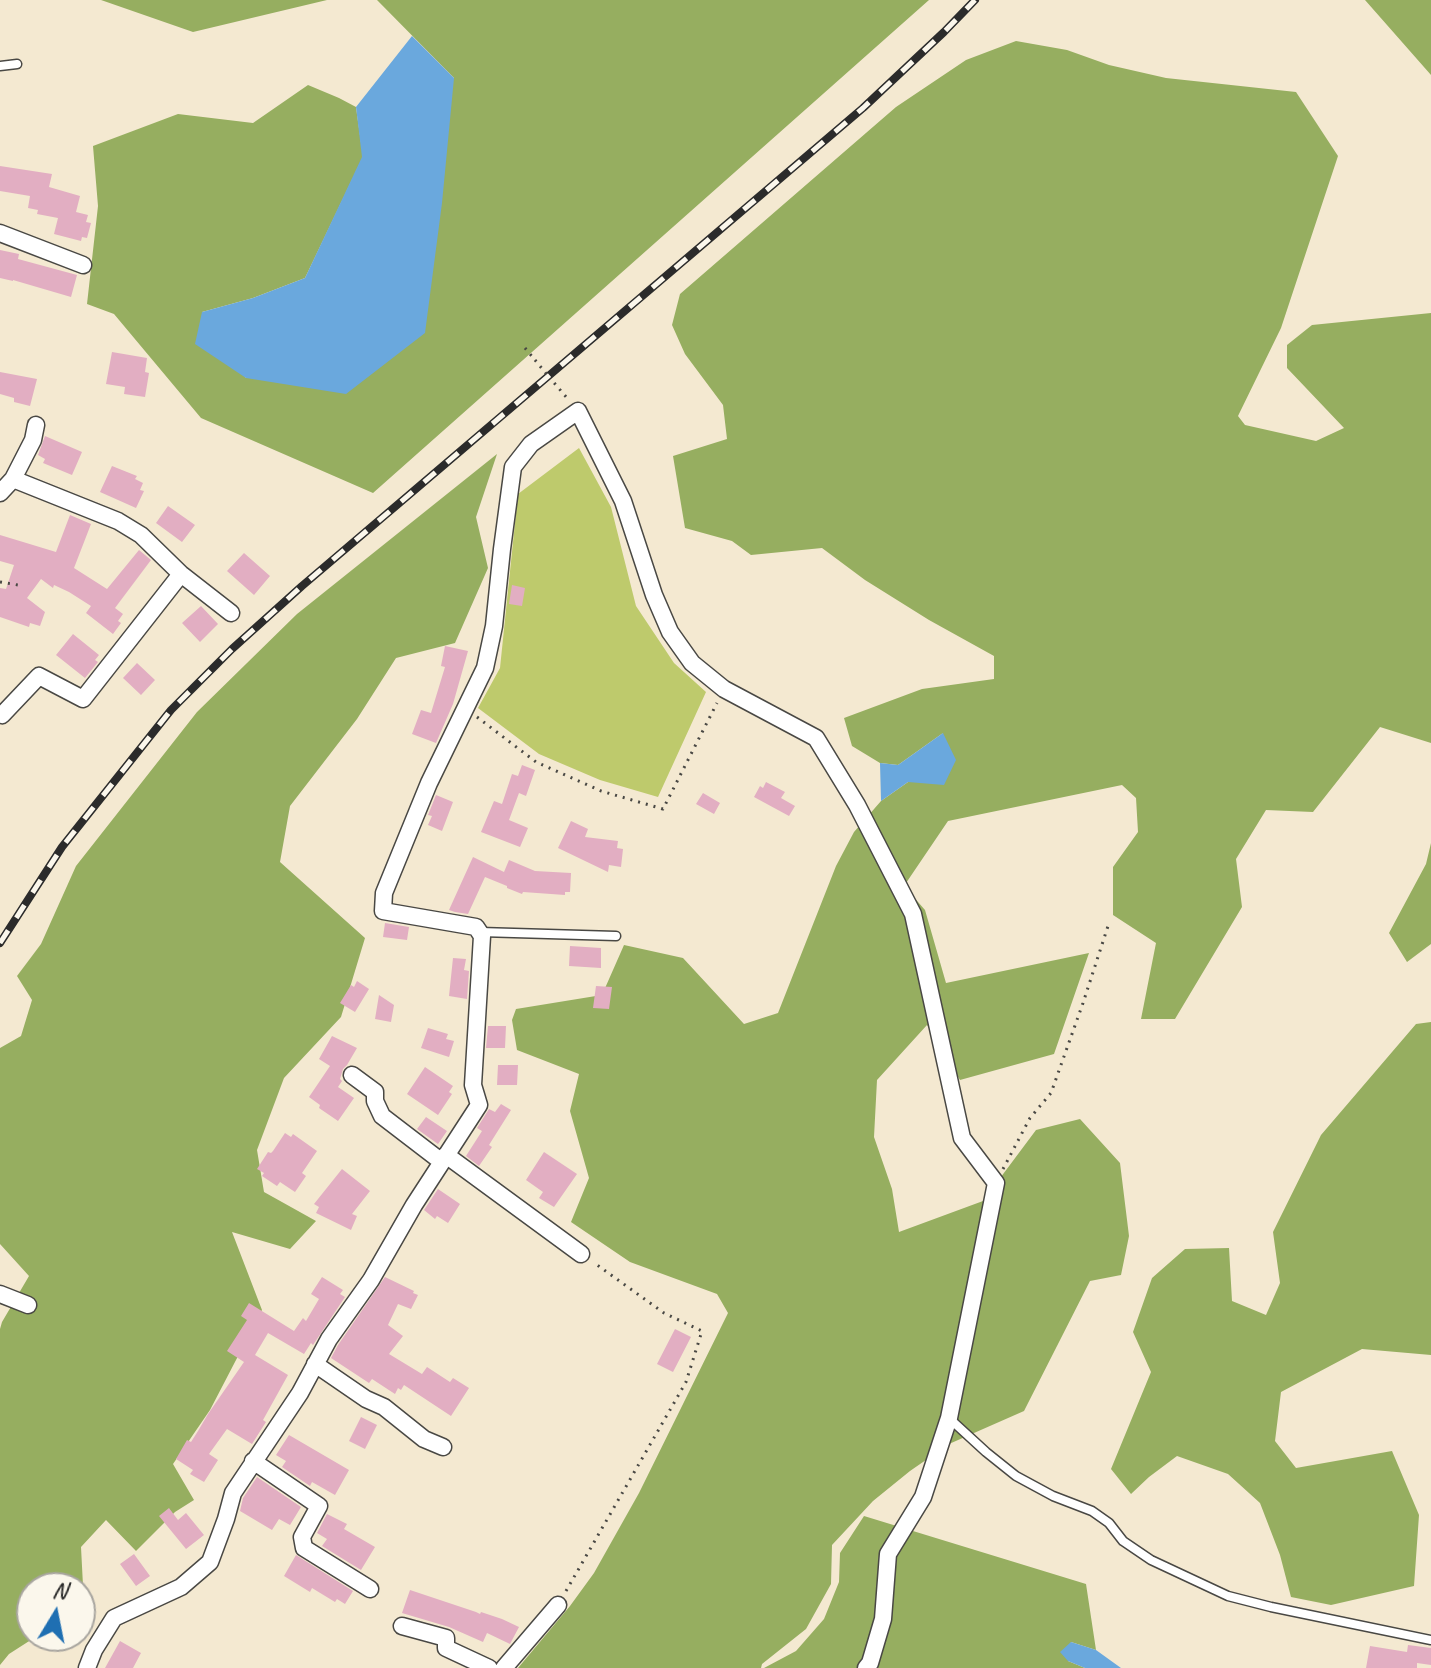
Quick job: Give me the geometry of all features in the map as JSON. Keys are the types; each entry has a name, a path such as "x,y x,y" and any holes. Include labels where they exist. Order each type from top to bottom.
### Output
{"street":[{"path":"0,233 83,265"},
{"path":"87,1668 114,1618 181,1587 210,1562 233,1493 300,1393 329,1339 371,1280 414,1205 479,1105 473,1085 482,936 476,927 383,911 384,893 429,783 485,668 494,626 513,467 531,444 578,411 623,501 654,595 670,632 692,663 724,689 816,738 857,805 913,914 962,1138 996,1183 949,1418 923,1497 888,1554 883,1619 866,1668"},
{"path":"0,493 13,479 33,440 36,425"},
{"path":"13,479 118,521 141,535 181,574 231,613"},
{"path":"0,714 39,676 83,699 181,574"},
{"path":"352,1075 375,1092 375,1101 382,1116 581,1254"},
{"path":"0,1294 28,1305"},
{"path":"315,1364 366,1399 384,1407 424,1439 443,1447"},
{"path":"253,1461 319,1506 302,1537 304,1548 370,1589"},
{"path":"504,1668 558,1605"},
{"path":"402,1626 446,1638 446,1648 489,1668"}],"lane":[{"path":"0,66 17,64"},
{"path":"479,931 616,936"},
{"path":"949,1418 1016,1476 1053,1496 1092,1511 1109,1523 1123,1541 1151,1560 1228,1596 1431,1640"}],"path":[{"path":"525,348 578,411"},
{"path":"0,582 18,585"},
{"path":"465,708 536,762 601,791 663,809 724,689"},
{"path":"996,1183 1030,1118 1051,1093 1109,923"},
{"path":"558,1605 686,1382 702,1331 664,1313 581,1254"}],"green space":[{"path":"101,0 327,0 193,32"},
{"path":"377,0 929,0 373,493 201,418 114,314 87,304 98,206 93,146 178,114 253,123 308,85 339,98 356,107 363,157 305,278 253,298 202,312 246,378 454,78"},
{"path":"1365,0 1431,0 1431,75"},
{"path":"1016,41 1067,50 1109,65 1166,78 1296,92 1338,156 1281,328 1238,416 1245,425 1316,441 1344,428 1287,368 1287,345 1312,325 1431,313 1431,743 1380,727 1313,812 1266,810 1236,859 1242,907 1175,1019 1141,1019 1156,943 1113,915 1113,867 1138,832 1136,798 1122,785 948,821 904,886 925,910 946,983 1089,953 1054,1054 960,1080 927,1025 877,1080 874,1137 892,1189 899,1232 983,1201 1036,1130 1080,1119 1120,1163 1129,1236 1121,1275 1090,1281 1024,1411 949,1444 910,1471 873,1501 832,1545 831,1584 806,1629 761,1668 518,1668 594,1573 639,1493 728,1313 717,1294 630,1262 571,1222 589,1178 570,1111 579,1074 517,1050 512,1020 516,1009 602,995 624,945 683,958 744,1024 778,1013 836,866 854,832 881,801 908,782 943,733 898,765 880,763 852,746 844,718 922,689 994,679 994,656 865,580 822,548 751,555 732,541 685,528 673,456 727,439 723,405 685,354 672,325 680,294 896,107 966,60"},
{"path":"579,448 611,507 636,606 674,663 706,692 658,797 600,780 539,754 478,708 500,668 518,494"},
{"path":"497,454 476,517 488,568 455,643 396,658 357,719 290,806 280,862 365,938 341,1017 284,1078 257,1150 264,1192 316,1221 290,1249 232,1232 262,1310 210,1410 173,1464 194,1500 175,1512 136,1551 106,1520 81,1547 82,1572 16,1572 16,1650 0,1665 0,1329 29,1276 0,1244 0,1048 21,1036 32,1000 17,976 41,944 76,866 197,712 297,614"},
{"path":"1431,843 1431,944 1407,962 1389,933 1426,864"},
{"path":"1431,1022 1431,1355 1362,1349 1281,1392 1275,1441 1296,1468 1392,1451 1419,1515 1414,1586 1331,1605 1291,1597 1280,1555 1260,1503 1228,1474 1177,1456 1131,1494 1111,1469 1151,1372 1133,1332 1152,1278 1185,1249 1229,1248 1232,1301 1266,1315 1280,1283 1273,1232 1321,1135 1416,1024"},
{"path":"864,1516 1086,1584 1096,1650 1071,1642 1068,1661 1085,1668 764,1668 796,1651 824,1619 839,1582 840,1553"}],"water":[{"path":"412,36 454,78 425,333 346,394 246,378 195,344 202,312 253,298 305,278 362,157 356,107"},
{"path":"943,733 956,760 944,785 908,782 881,801 880,763 898,765"},
{"path":"1071,1642 1096,1650 1121,1668 1085,1668 1068,1661 1060,1652"}],"building":[{"path":"0,166 52,174 49,187 80,196 76,212 88,215 86,222 91,223 87,238 82,237 81,241 54,234 58,218 37,214 38,210 28,208 30,196 0,191"},
{"path":"0,250 19,254 18,259 77,275 71,297 0,278"},
{"path":"112,352 147,358 145,372 149,373 145,397 124,394 125,387 106,384"},
{"path":"0,372 37,379 30,406 0,394"},
{"path":"45,436 82,452 72,475 43,463 45,459 38,455"},
{"path":"112,466 137,476 135,479 143,483 140,490 144,491 136,508 100,492"},
{"path":"168,506 195,525 182,542 156,523"},
{"path":"70,515 91,524 74,568 107,589 139,550 151,560 115,608 123,614 113,634 86,613 91,606 41,579 27,598 45,612 40,626 30,623 29,627 0,617 0,588 6,589 14,565 0,561 0,535 56,552"},
{"path":"244,553 270,576 254,595 227,571"},
{"path":"512,585 525,588 522,606 509,604"},
{"path":"201,606 218,624 200,642 182,623"},
{"path":"73,634 99,655 95,660 98,662 85,678 56,655"},
{"path":"445,646 468,651 453,704 436,743 412,734 421,710 431,713 445,667 441,666"},
{"path":"137,663 155,680 141,695 123,678"},
{"path":"522,765 535,770 526,796 519,793 509,820 528,828 520,847 481,832 494,801 502,804 512,774 518,776"},
{"path":"766,782 785,792 781,798 795,806 789,816 754,797"},
{"path":"703,793 720,803 714,814 696,804"},
{"path":"436,795 453,802 442,831 428,825 432,816 428,815"},
{"path":"571,821 588,829 585,837 618,841 617,848 623,849 621,867 609,865 608,872 558,848"},
{"path":"473,857 504,872 509,860 535,871 571,873 570,892 565,892 565,895 522,894 485,877 468,914 449,910"},
{"path":"385,923 409,927 407,940 383,937"},
{"path":"570,946 601,948 601,968 569,966"},
{"path":"453,958 466,959 464,970 469,971 467,999 449,996"},
{"path":"357,981 369,989 355,1012 340,1003"},
{"path":"596,986 612,987 609,1009 593,1008"},
{"path":"379,995 394,1005 391,1022 375,1019"},
{"path":"488,1026 506,1026 505,1048 486,1048"},
{"path":"428,1028 448,1034 446,1039 454,1041 449,1057 421,1048"},
{"path":"332,1036 357,1048 343,1069 338,1087 354,1098 338,1121 309,1097 330,1066 319,1059"},
{"path":"498,1065 518,1065 517,1085 497,1085"},
{"path":"425,1067 453,1086 449,1092 452,1094 438,1115 407,1094"},
{"path":"501,1104 511,1110 479,1166 466,1156 482,1131 477,1128 489,1109 495,1112"},
{"path":"426,1117 447,1131 438,1144 417,1129"},
{"path":"285,1133 291,1137 293,1134 317,1151 302,1173 306,1176 295,1192 280,1182 277,1186 257,1169"},
{"path":"544,1152 577,1174 554,1207 539,1198 543,1192 526,1180"},
{"path":"342,1169 370,1191 352,1214 357,1216 351,1230 316,1213 319,1207 314,1204"},
{"path":"438,1189 460,1204 448,1223 437,1216 435,1219 424,1210"},
{"path":"322,1277 343,1290 340,1294 345,1297 313,1345 311,1343 304,1354 268,1333 255,1355 288,1375 252,1444 227,1429 209,1454 218,1460 204,1482 190,1474 193,1470 176,1459 187,1440 191,1442 244,1362 227,1351 247,1320 241,1316 249,1303 294,1331 303,1318 306,1321 319,1299 311,1294"},
{"path":"385,1277 418,1295 411,1309 398,1304 388,1325 403,1336 389,1354 422,1374 427,1367 450,1382 453,1378 469,1388 451,1416 404,1385 395,1394 372,1379 369,1383 331,1358"},
{"path":"675,1329 691,1337 673,1372 657,1364"},
{"path":"361,1417 377,1425 365,1449 349,1441"},
{"path":"289,1435 349,1470 335,1495 312,1482 310,1486 282,1467 286,1461 276,1455"},
{"path":"257,1477 301,1507 290,1525 279,1519 272,1530 240,1511 243,1498"},
{"path":"169,1508 178,1520 186,1513 204,1535 186,1549 159,1516"},
{"path":"327,1514 347,1524 344,1529 375,1547 361,1570 322,1546 327,1539 317,1533"},
{"path":"134,1554 150,1576 136,1586 120,1564"},
{"path":"296,1555 353,1591 345,1604 337,1599 335,1602 312,1588 310,1592 284,1576"},
{"path":"410,1590 519,1627 510,1644 487,1633 483,1642 449,1627 402,1613"},
{"path":"120,1641 141,1653 133,1668 105,1668"},
{"path":"1408,1645 1431,1648 1431,1665 1417,1663 1417,1668 1366,1668 1370,1646 1407,1652"}],"railway":[{"path":"0,943 62,847 171,710 232,649 863,108 975,0"}]}
